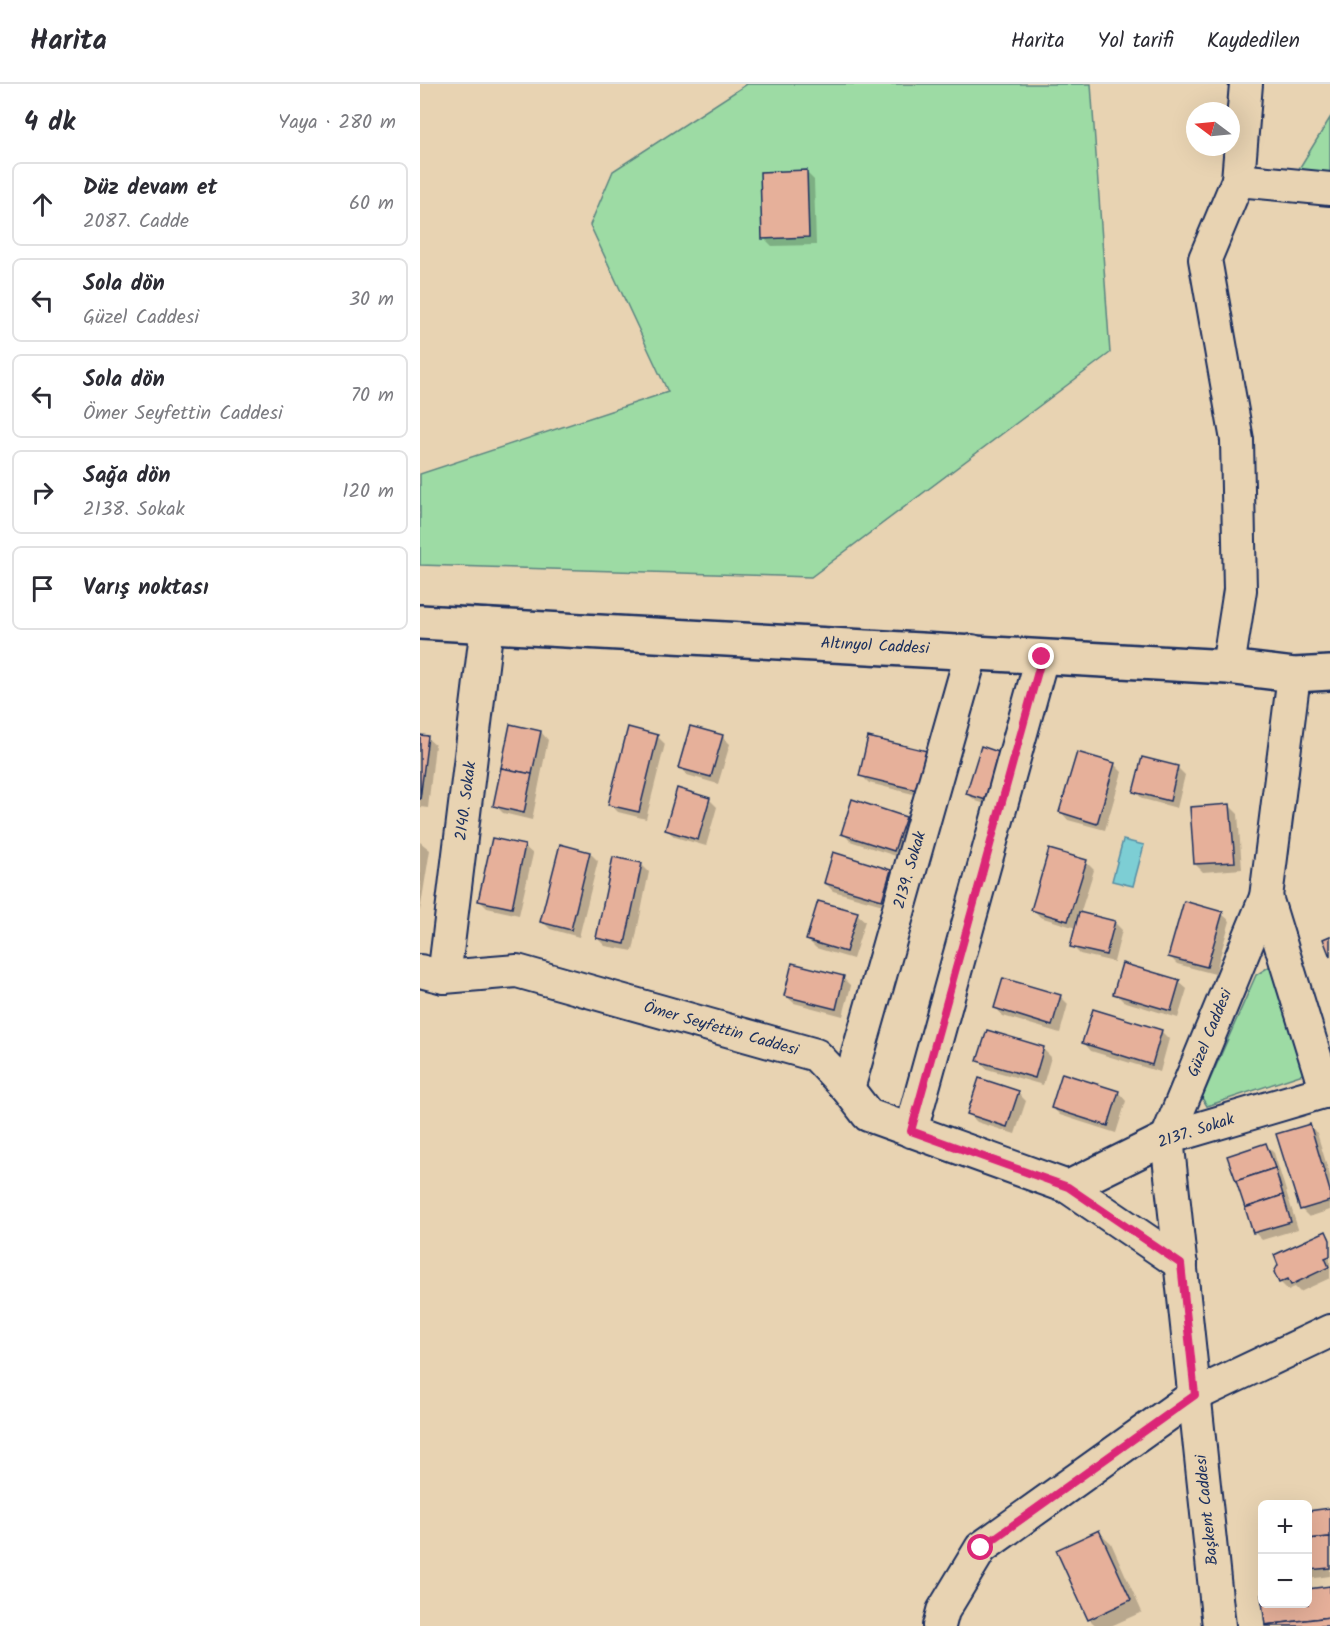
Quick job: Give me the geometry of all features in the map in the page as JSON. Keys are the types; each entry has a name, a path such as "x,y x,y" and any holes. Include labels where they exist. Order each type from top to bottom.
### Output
{"main road":[{"name":"Altınyol Caddesi","path":"420,622 972,651 1227,667 1294,675 1330,673"}],"street":[{"path":"1227,667 1240,590 1237,440 1205,259 1238,180 1246,84"},
{"path":"1238,180 1330,189"},
{"name":"2140. Sokak","path":"432,974 487,626"},
{"name":"2139. Sokak","path":"848,1089 972,651"},
{"path":"911,1131 1042,657"},
{"name":"Güzel Caddesi","path":"1195,1395 1167,1138 1266,897 1294,675"},
{"path":"1266,897 1328,1091"},
{"name":"Ömer Seyfettin Caddesi","path":"432,974 517,971 816,1055 848,1089 868,1115 1068,1187 1181,1264"},
{"name":"2137. Sokak","path":"1068,1187 1167,1138 1328,1091"},
{"path":"939,1626 943,1611 981,1548 1195,1395 1330,1331"},
{"name":"Başkent Caddesi","path":"1195,1395 1219,1626"}],"green space":[{"path":"747,84 1091,84 1110,353 811,577 420,565 420,474 668,392 590,225 613,171"},
{"path":"1330,118 1330,176 1297,172"},
{"path":"1275,963 1309,1072 1207,1106 1202,1098 1256,975"}],"water":[{"path":"1123,840 1144,845 1133,886 1112,881"}],"building":[{"path":"807,170 809,237 762,239 760,172"},
{"path":"510,724 541,731 532,774 501,768"},
{"path":"690,726 723,735 711,777 678,768"},
{"path":"628,727 658,735 639,812 608,805"},
{"path":"420,735 428,736 420,800"},
{"path":"868,737 927,751 917,790 859,776"},
{"path":"981,746 1010,756 996,803 966,794"},
{"path":"1077,752 1115,763 1097,824 1059,812"},
{"path":"1142,757 1178,766 1170,801 1133,792"},
{"path":"501,768 532,774 524,813 493,806"},
{"path":"677,788 710,798 698,840 665,830"},
{"path":"852,799 906,817 894,851 841,834"},
{"path":"1230,804 1235,862 1194,864 1190,807"},
{"path":"492,838 525,845 512,908 478,901"},
{"path":"560,844 590,852 571,930 540,922"},
{"path":"1049,849 1087,860 1068,921 1031,910"},
{"path":"833,852 891,870 882,900 824,883"},
{"path":"613,857 642,863 625,944 596,938"},
{"path":"818,901 858,912 846,952 806,940"},
{"path":"1184,901 1223,912 1207,967 1168,957"},
{"path":"1079,912 1115,921 1106,955 1070,947"},
{"path":"1330,936 1330,957 1323,939"},
{"path":"792,963 844,976 836,1009 784,996"},
{"path":"1122,963 1180,980 1171,1011 1113,994"},
{"path":"1003,978 1061,995 1052,1026 994,1008"},
{"path":"1093,1009 1162,1030 1152,1065 1082,1043"},
{"path":"987,1030 1044,1047 1035,1078 977,1061"},
{"path":"1062,1073 1119,1091 1108,1126 1051,1108"},
{"path":"979,1078 1019,1091 1007,1127 967,1114"},
{"path":"1310,1124 1330,1191 1330,1201 1300,1210 1276,1134"},
{"path":"1266,1143 1275,1168 1236,1181 1227,1156"},
{"path":"1275,1168 1283,1195 1245,1208 1236,1181"},
{"path":"1283,1195 1291,1222 1253,1233 1245,1208"},
{"path":"1326,1231 1330,1240 1330,1256 1325,1258 1329,1267 1291,1285 1288,1279 1279,1283 1274,1272 1278,1265 1274,1255"},
{"path":"1330,1508 1330,1537 1312,1539 1312,1510"},
{"path":"1099,1530 1131,1600 1088,1620 1056,1550"},
{"path":"1330,1537 1330,1568 1312,1570 1312,1539"},
{"path":"1330,1586 1330,1617 1265,1625 1263,1608 1312,1608 1312,1588"},
{"path":"1330,1617 1330,1626 1265,1626 1265,1625"}],"route":[{"path":"981,1548 1195,1395 1181,1264 1068,1187 911,1131 1042,657"}]}
